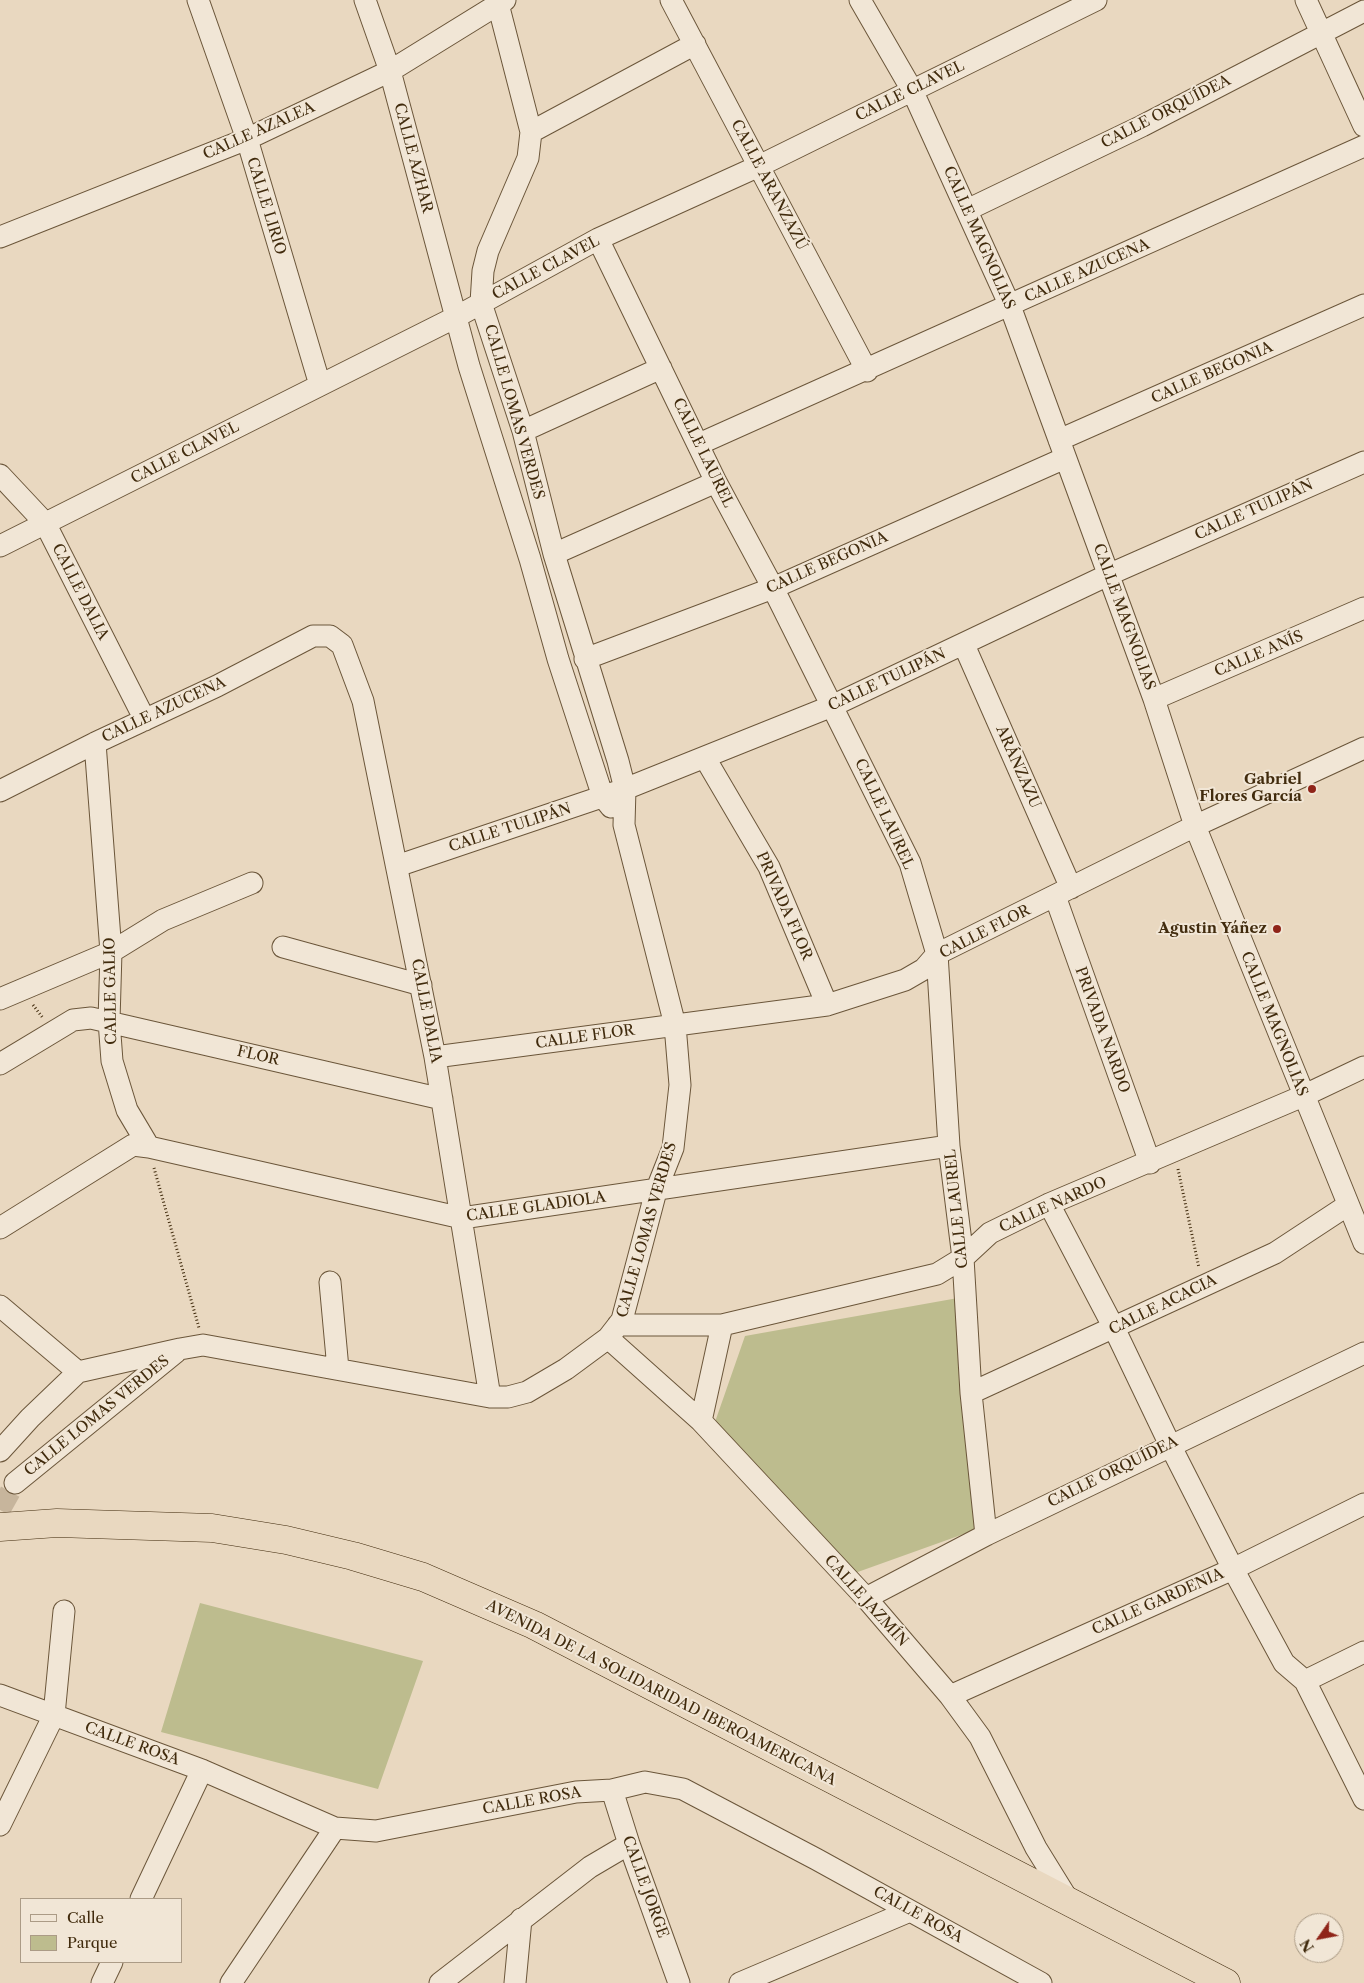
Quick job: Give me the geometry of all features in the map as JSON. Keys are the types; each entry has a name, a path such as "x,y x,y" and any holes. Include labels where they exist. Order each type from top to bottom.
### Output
{"highway":[{"name":"AVENIDA DE LA SOLIDARIDAD IBEROAMERICANA","path":"0,1527 57,1523 212,1528 286,1540 353,1556 423,1577 542,1630 1226,1983"}],"street":[{"name":"CALLE LIRIO","path":"198,0 246,139 320,385"},
{"name":"CALLE AZHAR","path":"365,0 390,71 456,317"},
{"name":"CALLE ARANZAZÚ","path":"672,0 867,371"},
{"name":"CALLE MAGNOLIAS","path":"860,0 912,90 1010,306 1154,699 1195,826 1364,1243"},
{"name":"CALLE CLAVEL","path":"0,546 456,317 598,240 759,166 1096,0"},
{"path":"1306,0 1364,126"},
{"name":"CALLE AZALEA","path":"0,237 246,139 390,71 500,2"},
{"name":"CALLE LOMAS VERDES","path":"78,1372 204,1345 490,1397 508,1397 527,1392 566,1369 613,1331 622,1320 656,1191 673,1148 680,1085 674,1025 624,825 625,789 584,659 554,554 524,431 481,303 483,271 488,251 528,158 530,132 500,2"},
{"name":"CALLE ORQUÍDEA","path":"967,210 1142,126 1364,11"},
{"path":"530,132 695,44"},
{"name":"CALLE AZUCENA","path":"699,444 867,371 1364,146"},
{"name":"CALLE LAUREL","path":"598,240 716,482 773,588 910,863 937,954 949,1146 963,1258 971,1393 986,1535"},
{"name":"CALLE BEGONIA","path":"584,659 773,588 1364,305"},
{"name":"CALLE LOMAS VERDES","path":"456,317 469,366 530,559 558,659 604,797 624,825"},
{"path":"524,431 661,368"},
{"name":"CALLE TULIPÁN","path":"397,866 604,797 832,706 903,671 964,646 1108,575 1364,462"},
{"name":"CALLE DALIA","path":"0,475 45,523 145,720"},
{"path":"554,554 716,482"},
{"name":"CALLE ANÍS","path":"1154,699 1364,608"},
{"name":"CALLE AZUCENA","path":"0,791 94,743 217,686 313,636 330,636"},
{"name":"CALLE DALIA","path":"330,636 342,645 363,701 435,1057 490,1397"},
{"name":"ARÁNZAZU","path":"964,646 1063,892"},
{"name":"CALLE GALIO","path":"94,743 111,952 110,1021 112,1061 127,1110 149,1147"},
{"name":"CALLE FLOR","path":"435,1057 827,1005 905,980 924,969 937,954 1195,826 1364,748"},
{"name":"PRIVADA FLOR","path":"705,758 769,867 827,1005"},
{"path":"0,999 111,952 163,920 252,883"},
{"name":"PRIVADA NARDO","path":"1063,892 1150,1163"},
{"path":"282,947 421,985"},
{"name":"FLOR","path":"64,1025 91,1018 110,1021 442,1099"},
{"path":"0,1064 64,1025"},
{"name":"CALLE NARDO","path":"613,1331 722,1325 937,1274 963,1258 990,1234 1049,1204 1150,1163 1303,1096 1364,1066"},
{"name":"CALLE GLADIOLA","path":"0,1228 117,1154 134,1146 149,1147 462,1218 656,1191 949,1146"},
{"path":"1049,1204 1114,1328 1170,1445 1233,1569 1284,1663 1305,1680 1364,1799"},
{"name":"CALLE ACACIA","path":"971,1393 1275,1253 1348,1205"},
{"path":"330,1282 338,1370"},
{"path":"0,1306 78,1372 30,1418 0,1451"},
{"path":"701,1421 722,1325"},
{"name":"CALLE JAZMÍN","path":"613,1331 701,1421 866,1598 950,1696 980,1737 1036,1848 1072,1905"},
{"name":"CALLE LOMAS VERDES","path":"15,1483 180,1349"},
{"name":"CALLE ORQUÍDEA","path":"866,1598 986,1535 1364,1353"},
{"name":"CALLE GARDENIA","path":"950,1696 1233,1569 1364,1504"},
{"path":"0,1825 54,1716 64,1611"},
{"path":"1305,1680 1364,1652"},
{"name":"CALLE ROSA","path":"0,1695 202,1770 335,1828 376,1831 576,1792 612,1790 645,1782 683,1789 1041,1983"},
{"path":"141,1898 202,1770"},
{"name":"CALLE JORGE","path":"612,1790 628,1844 679,1983"},
{"path":"231,1983 335,1828"},
{"path":"440,1983 590,1867 628,1844"},
{"path":"740,1983 910,1911"},
{"path":"515,1983 521,1919"},
{"path":"102,1983 112,1963"}],"path":[{"path":"22,990 42,1017 64,1025"},
{"path":"149,1147 204,1345"},
{"path":"1174,1152 1202,1285"}],"green space":[{"path":"958,1298 975,1530 855,1573 715,1422 745,1336"},
{"path":"200,1603 423,1661 378,1789 161,1732"}],"tunnel":[{"path":"0,1510 15,1483"}],"place":[{"name":"Gabriel Flores García","path":"1312,789"},
{"name":"Agustin Yáñez","path":"1277,929"}]}
